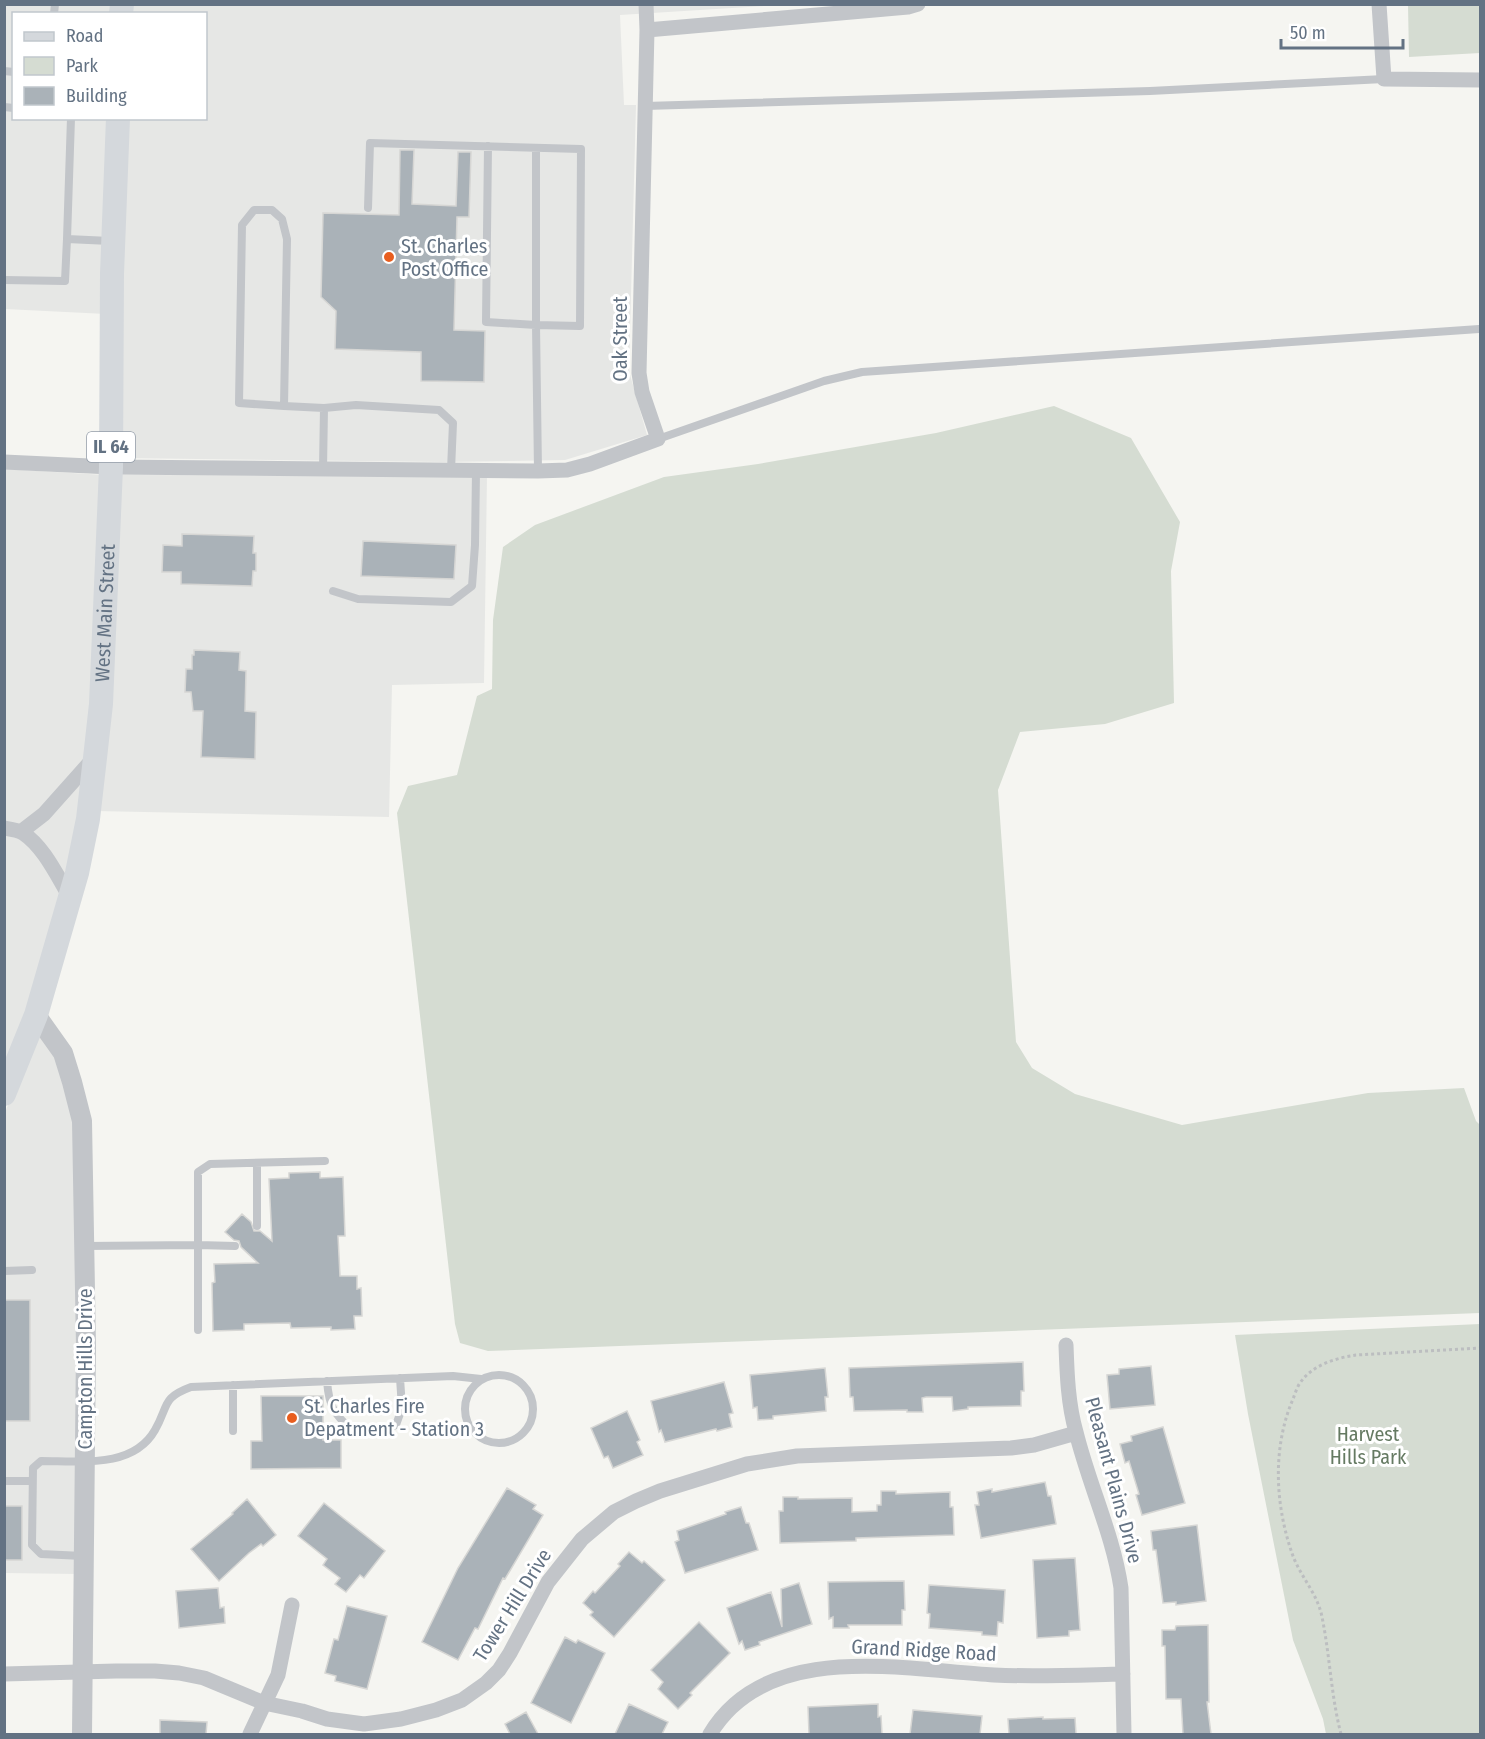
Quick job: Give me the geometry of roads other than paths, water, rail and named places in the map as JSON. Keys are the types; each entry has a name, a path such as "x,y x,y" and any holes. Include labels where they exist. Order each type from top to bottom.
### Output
{"main road":[{"name":"West Main Street","path":"4,1094 36,1015 77,873 88,819 101,704 111,467 113,242 118,120"}],"street":[{"name":"Oak Street","path":"646,4 639,373 642,392 658,439"},
{"path":"647,30 918,4"},
{"path":"1379,4 1384,79 1480,80"},
{"path":"4,462 111,467 567,470 658,439"},
{"path":"22,831 44,814 95,757"},
{"path":"4,828 22,831 49,862 70,897"},
{"name":"Campton Hills Drive","path":"36,1015 63,1053 82,1121 85,1246 85,1556 82,1734"},
{"name":"Pleasant Plains Drive","path":"1066,1345 1068,1383 1076,1432 1118,1568 1124,1734"},
{"name":"Tower Hill Drive","path":"4,1674 155,1671 179,1673 204,1678 264,1702 327,1719 364,1724 410,1717 462,1700 486,1683 499,1670 548,1582 582,1539 614,1512 660,1491 747,1464 797,1456 1011,1448 1034,1445 1076,1432"},
{"path":"250,1734 278,1675 292,1605"},
{"name":"Grand Ridge Road","path":"710,1734 732,1708 752,1693 775,1680 799,1672 849,1667 900,1666 1013,1676 1123,1674"}],"lane":[{"path":"645,106 1150,91 1384,79"},
{"path":"4,280 65,281 71,120"},
{"path":"368,208 370,143 488,146 581,149 580,326 486,322 488,146"},
{"path":"536,148 538,471"},
{"path":"284,406 287,239 282,219 272,210 254,210 242,225 240,403 284,406 324,408 356,405 439,410 453,423 451,470"},
{"path":"68,239 113,242"},
{"path":"658,439 824,381 862,372 1479,329"},
{"path":"323,469 324,408"},
{"path":"333,591 358,599 451,602 472,586 476,471"},
{"path":"198,1330 198,1172 210,1164 326,1161"},
{"path":"257,1162 257,1226"},
{"path":"85,1246 235,1246"},
{"path":"4,1271 32,1270"},
{"path":"85,1556 40,1554 32,1545 33,1468 41,1461 110,1460 124,1456 146,1443 155,1430 167,1401 175,1393 191,1387 453,1376 481,1379 492,1375 504,1375 515,1378 531,1395 532,1418 527,1429 519,1437 509,1442 488,1442 471,1428 466,1418 467,1397 472,1387 481,1379"},
{"path":"327,1381 329,1402 340,1419 353,1431 381,1432 396,1425 402,1408 400,1378"},
{"path":"232,1385 232,1431"},
{"path":"4,1480 32,1480"}],"place":[{"name":"St. Charles Post Office","path":"389,257"},
{"name":"St. Charles Fire Depatment - Station 3","path":"292,1418"}],"park label":[{"name":"Harvest Hills Park","path":"1368,1446"}]}
